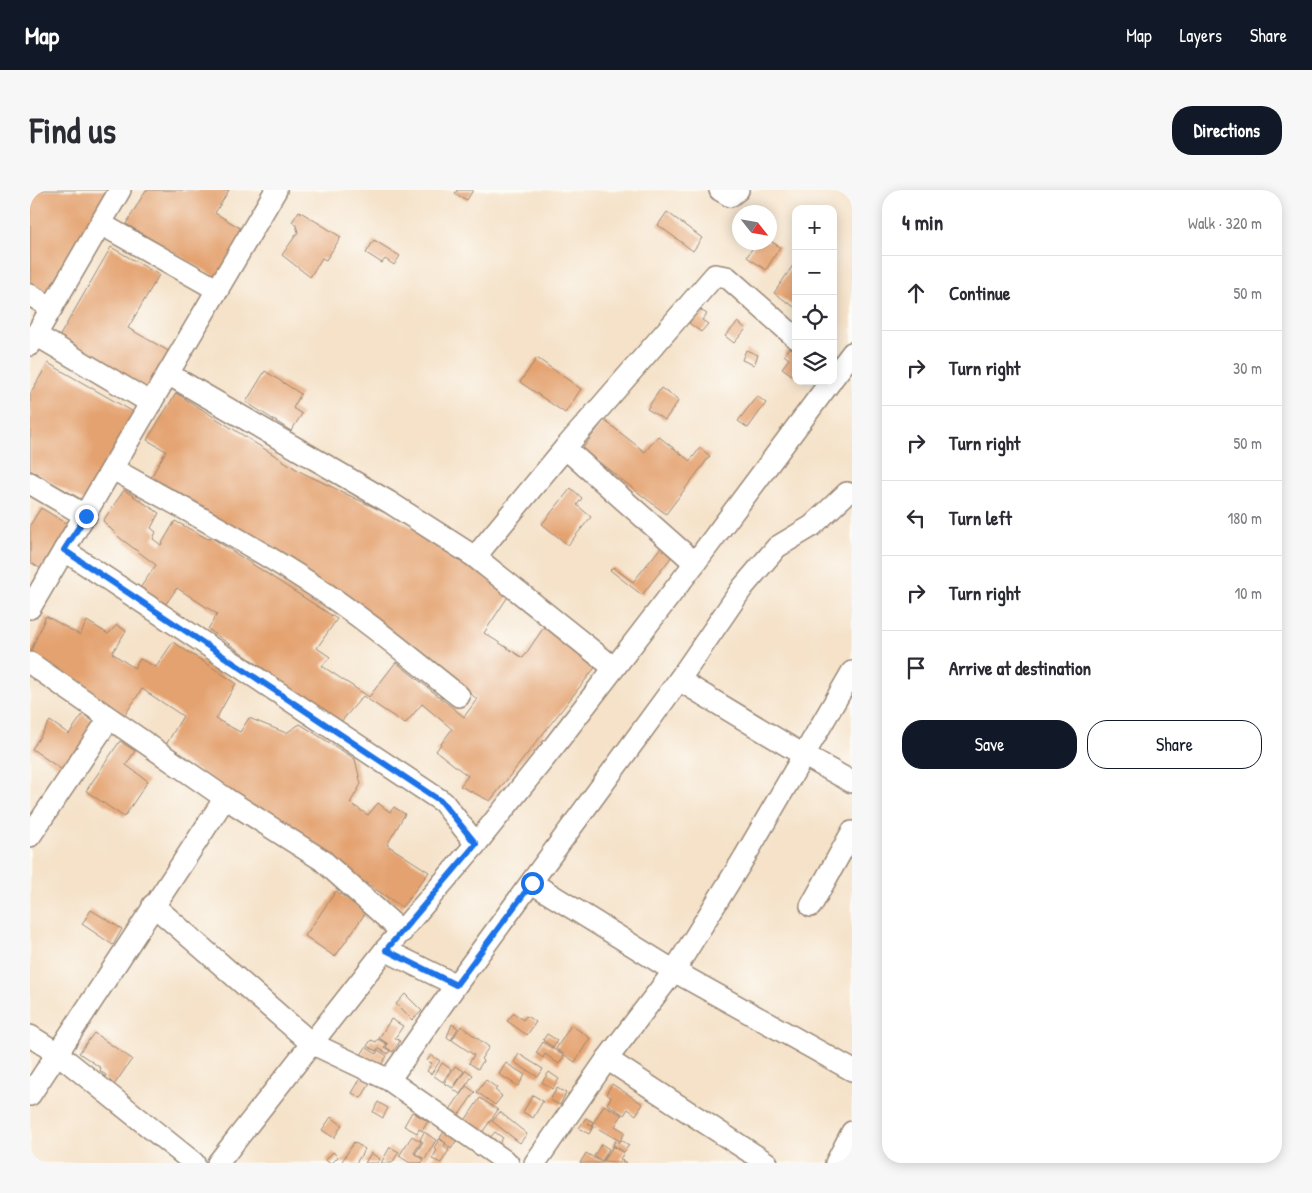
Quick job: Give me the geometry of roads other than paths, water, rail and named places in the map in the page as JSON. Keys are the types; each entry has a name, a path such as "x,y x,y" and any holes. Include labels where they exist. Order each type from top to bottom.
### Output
{"street":[{"path":"120,190 33,340 150,403"},
{"path":"30,608 86,516 150,403 276,190"},
{"path":"720,190 730,196 738,190"},
{"path":"101,224 218,290"},
{"path":"475,556 565,448 715,275 727,277 792,334"},
{"path":"30,295 52,308"},
{"path":"837,371 852,353"},
{"path":"168,374 389,502 475,556 614,668"},
{"path":"218,1163 258,1114 311,1043 386,950 476,844 614,668 695,563 826,385"},
{"path":"565,448 695,563"},
{"path":"113,469 228,533 310,583 360,617 459,696"},
{"path":"30,483 86,516"},
{"path":"390,1080 456,985 679,680 743,587 784,542 804,533 847,493"},
{"path":"64,550 442,802 476,844"},
{"path":"30,662 225,798 322,860 402,932"},
{"path":"535,1163 607,1059 674,971 805,756 852,672"},
{"path":"679,680 852,782"},
{"path":"31,833 109,718"},
{"path":"30,1095 225,798"},
{"path":"811,906 852,832"},
{"path":"532,883 674,971 852,1070"},
{"path":"154,905 311,1043 390,1080 508,1163"},
{"path":"386,950 456,985"},
{"path":"30,1036 57,1053 194,1163"},
{"path":"607,1059 768,1163"},
{"path":"836,1163 852,1132"}]}
